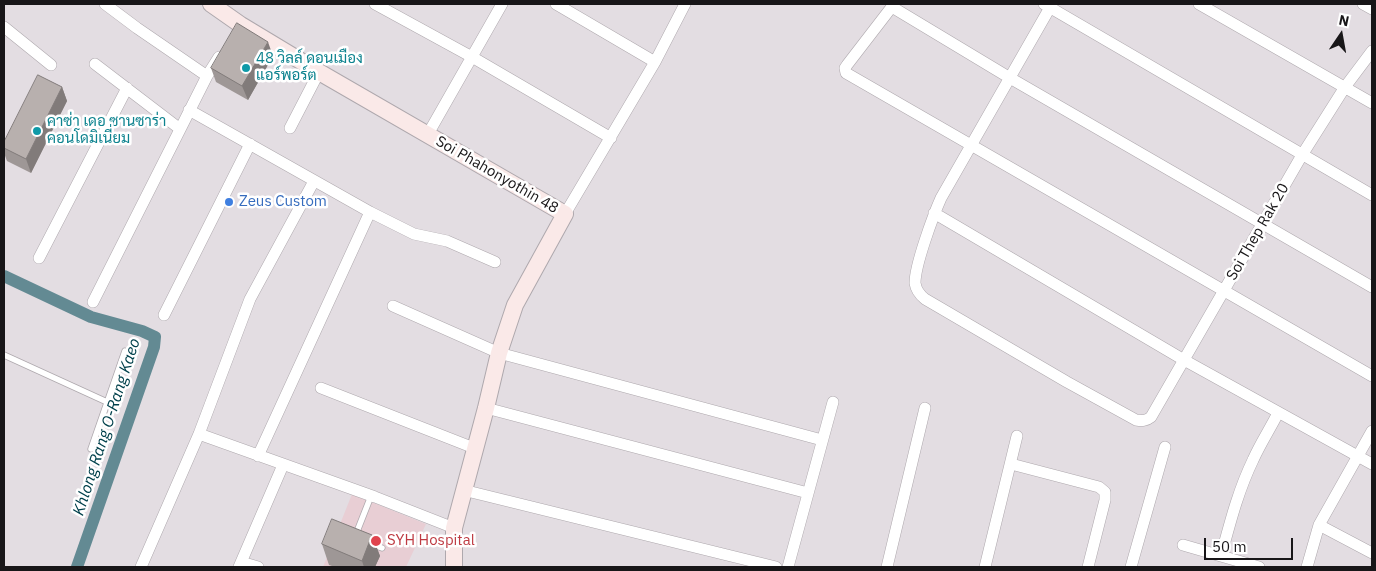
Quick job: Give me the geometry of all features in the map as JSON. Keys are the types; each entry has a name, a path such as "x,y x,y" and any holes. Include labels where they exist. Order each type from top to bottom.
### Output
{"street":[{"path":"105,4 136,28 206,76"},
{"name":"Soi Phahonyothin 48","path":"211,4 239,28 566,214 515,305 499,352 454,528 454,567"},
{"path":"375,4 472,57 611,138"},
{"path":"428,134 502,4"},
{"path":"556,4 655,62"},
{"path":"566,214 655,62 685,4"},
{"path":"1199,4 1372,103"},
{"path":"1363,4 1372,9"},
{"path":"1372,287 1010,78 893,5 845,68 846,73 1372,376"},
{"path":"1372,195 1048,5 1010,78 934,213 1184,360 1372,464"},
{"path":"4,27 52,65"},
{"path":"93,302 206,76 226,47"},
{"name":"Soi Thep Rak 20","path":"934,213 917,271 915,283 920,295 1066,382 1136,420 1147,420 1151,417 1302,155 1345,88 1372,51"},
{"path":"95,64 180,129"},
{"path":"290,128 319,72"},
{"path":"39,258 127,88"},
{"path":"190,110 370,212 414,234 447,241 495,262"},
{"path":"164,316 250,144"},
{"path":"142,567 199,434 250,299 314,180"},
{"path":"258,456 370,212"},
{"path":"393,306 499,352 822,440"},
{"path":"321,388 474,448"},
{"path":"788,567 833,402"},
{"path":"486,408 808,493"},
{"path":"887,567 925,408"},
{"path":"1221,556 1233,511 1244,481 1278,413"},
{"path":"1307,567 1319,525 1372,431"},
{"path":"199,434 454,528"},
{"path":"986,567 1017,436"},
{"path":"1131,567 1165,447"},
{"path":"1011,464 1099,487 1105,492 1105,500 1088,567"},
{"path":"258,567 240,565 283,465"},
{"path":"464,490 776,567"},
{"path":"1319,525 1372,553"},
{"path":"1183,545 1259,567"}],"lane":[{"path":"91,449 125,351"},
{"path":"4,355 107,402"},
{"path":"371,496 357,536 359,539 382,548"}],"shaded area":[{"name":"SYH Hospital","path":"352,494 426,524 406,567 323,567"}],"building":[{"path":"237,23 268,42 242,86 211,68"},
{"path":"38,75 62,87 26,159 4,148 4,142"},
{"path":"332,519 372,535 362,561 322,544"}],"waterway":[{"name":"Khlong Rang O-Rang Kaeo","path":"4,276 91,317 142,331 155,337 154,347 77,567"}],"place":[{"name":"48 วิลล์ ดอนเมือง แอร์พอร์ต","path":"246,68"},
{"name":"คาซ่า เดอ ซานซาร่า คอนโดมิเนี่ยม","path":"37,131"},
{"name":"Zeus Custom","path":"229,202"},
{"name":"SYH Hospital","path":"376,541"}]}
